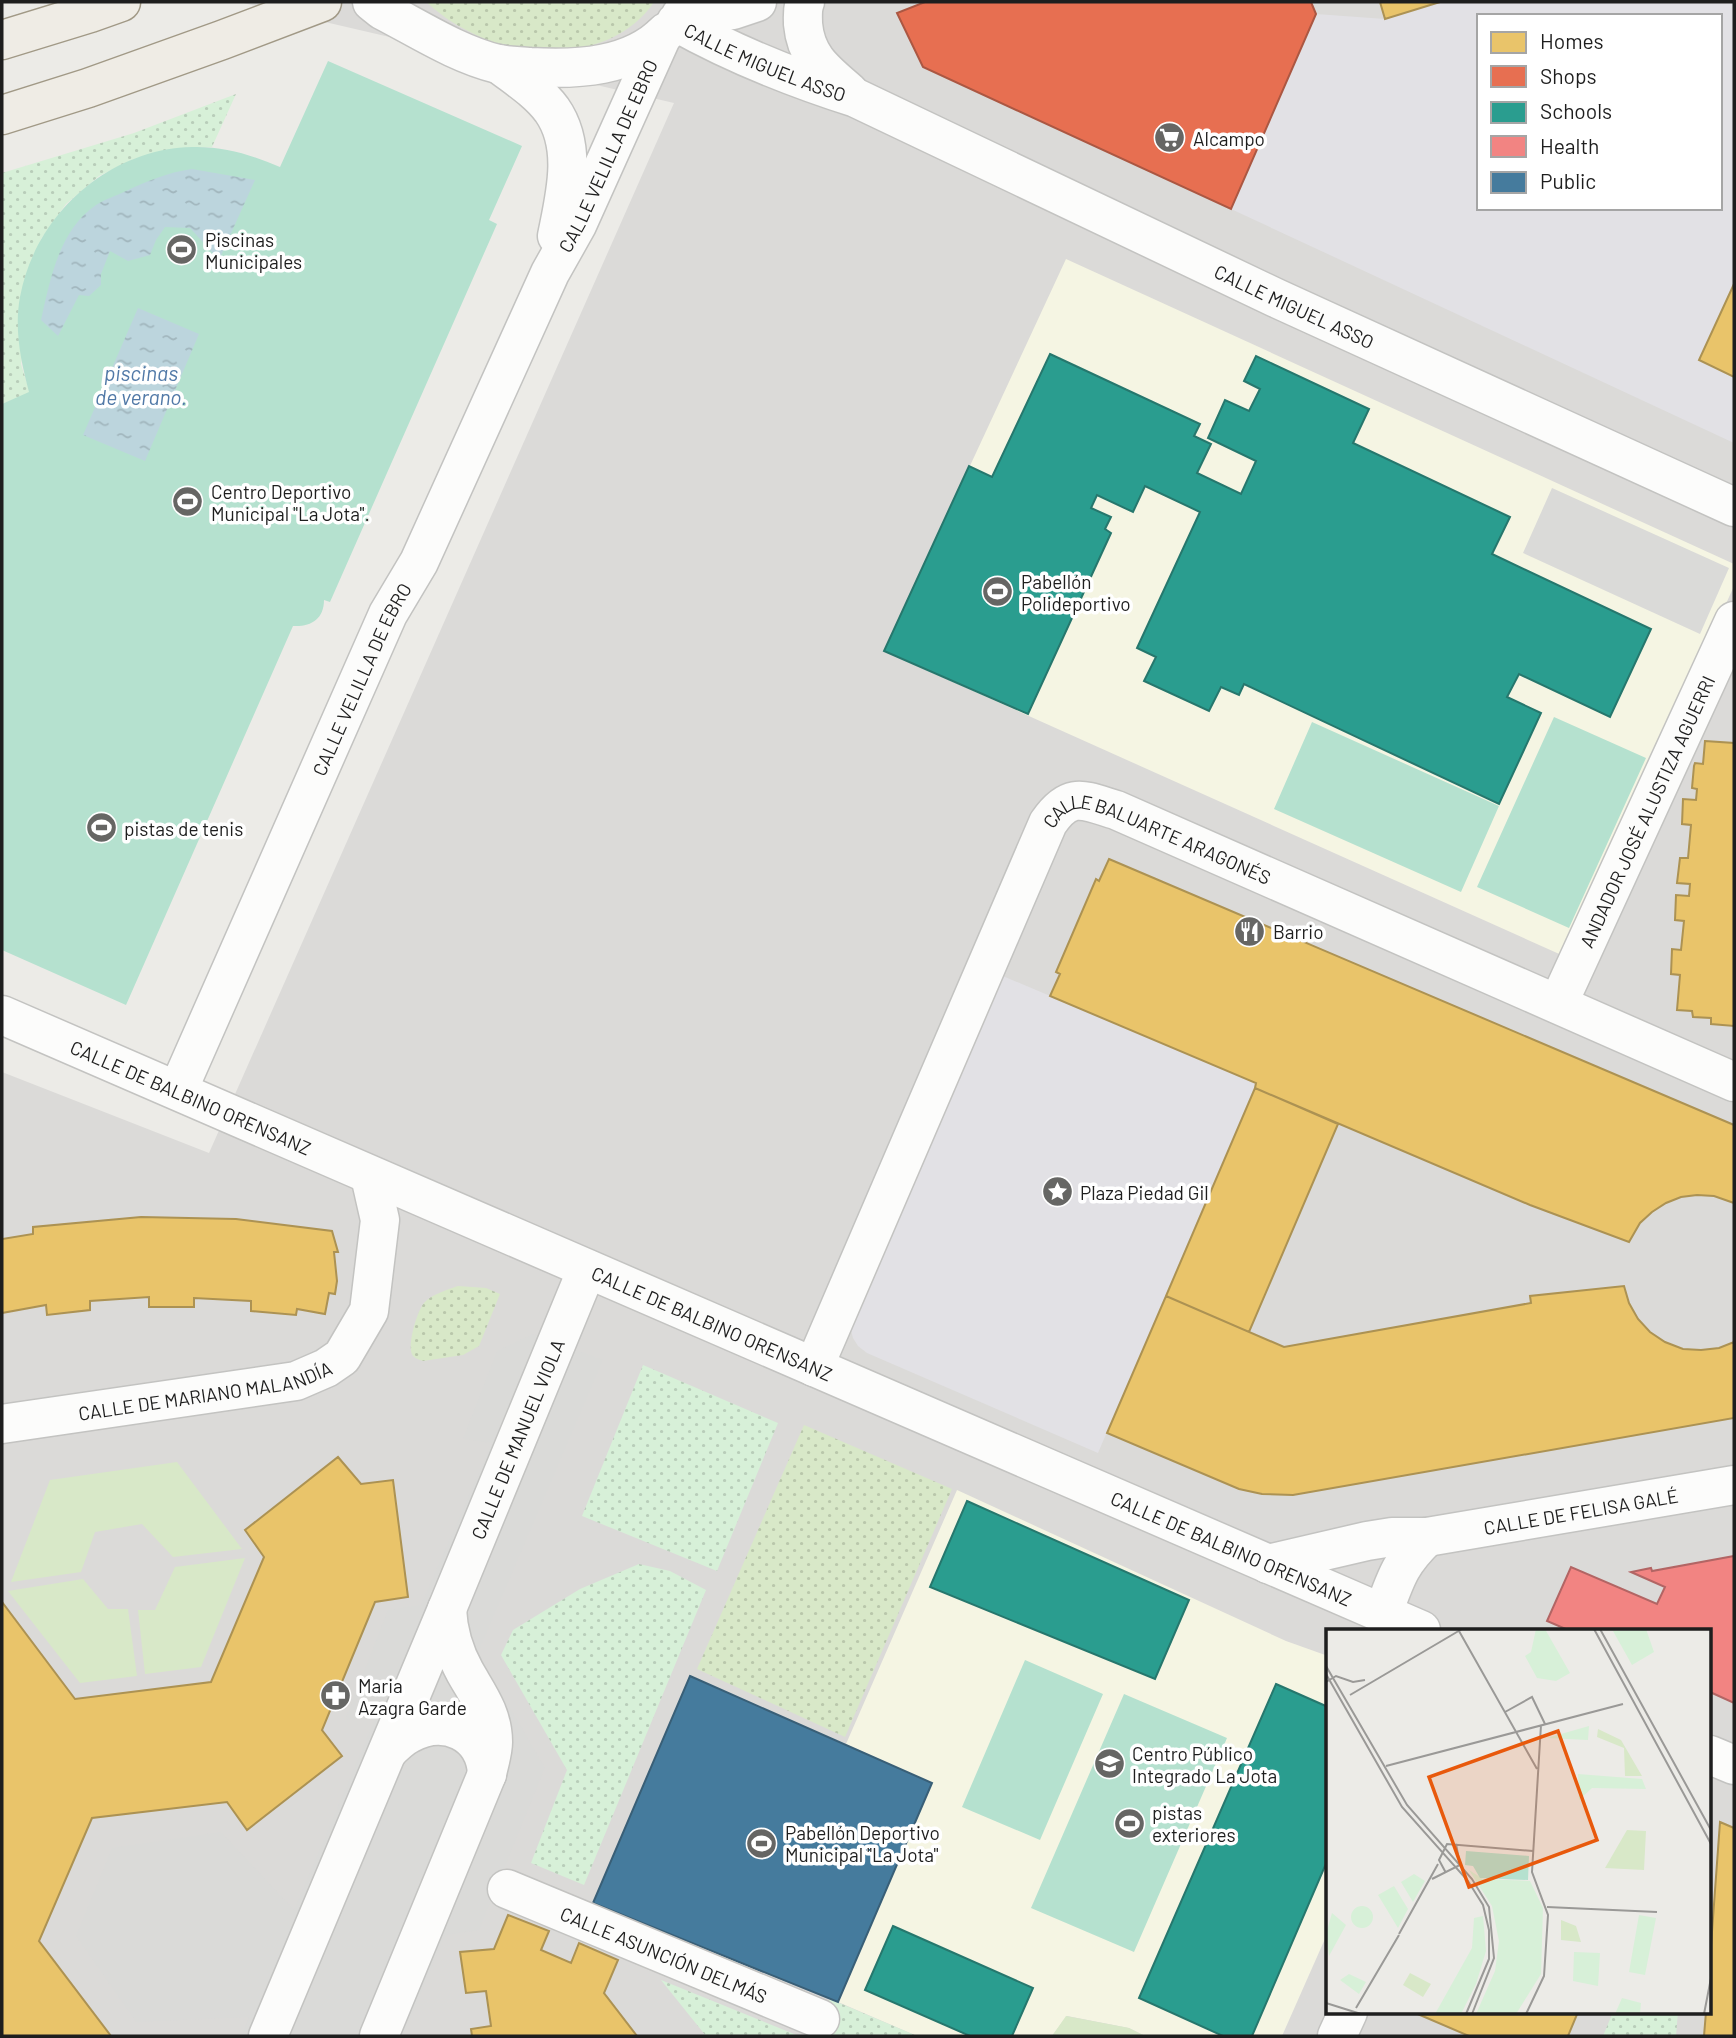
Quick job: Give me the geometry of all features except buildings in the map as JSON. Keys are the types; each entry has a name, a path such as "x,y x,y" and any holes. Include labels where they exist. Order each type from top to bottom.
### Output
{"main road":[{"path":"2,40 121,2"},
{"path":"2,115 124,75 322,2"}],"street":[{"path":"372,2 438,39 499,64 565,69 588,67 627,57 677,19 733,10 757,2"},
{"name":"CALLE MIGUEL ASSO","path":"805,2 803,21 808,48 821,67 856,98"},
{"name":"CALLE VELILLA DE EBRO","path":"178,1090 388,614 419,562 550,273 577,225 677,19"},
{"name":"CALLE MIGUEL ASSO","path":"677,19 714,43 807,83 856,98 1276,298 1734,507"},
{"name":"CALLE VELILLA DE EBRO","path":"499,64 552,110 567,150 564,203 550,273"},
{"name":"ANDADOR JOSÉ ALUSTIZA AGUERRI","path":"1558,1004 1734,621"},
{"name":"CALLE BALUARTE ARAGONÉS","path":"814,1367 1042,835 1059,807 1073,801 1091,802 1116,810 1734,1082"},
{"name":"CALLE DE BALBINO ORENSANZ","path":"2,1015 1420,1629"},
{"name":"CALLE DE MARIANO MALANDÍA","path":"2,1424 296,1381 326,1368 342,1357 369,1311 380,1220 370,1176"},
{"name":"CALLE DE MANUEL VIOLA","path":"268,2036 587,1269"},
{"name":"CALLE DE FELISA GALÉ","path":"1268,1564 1367,1541 1392,1537 1427,1537 1734,1485"},
{"path":"1383,1614 1402,1564 1427,1537"},
{"path":"379,2036 487,1774 494,1745 492,1724 484,1702 465,1672 448,1631 447,1609"},
{"path":"388,1751 410,1733 440,1727 454,1729 465,1733 477,1743 486,1763 487,1774"},
{"path":"1712,1756 1734,1765"},
{"name":"CALLE ASUNCIÓN DELMÁS","path":"508,1889 821,2019"},
{"path":"1337,2036 1347,2014"}],"shaded area":[{"path":"239,2 1734,2 1734,2036 2,2036 2,1072 209,1153 674,103"},
{"path":"1440,2 1734,2 1734,284 1699,360 1734,377 1734,443 1231,209 1316,14 1385,19"},
{"path":"1066,259 1734,564 1734,586 1566,957 884,651"},
{"path":"1552,488 1729,568 1700,634 1523,553"},
{"name":"Plaza Piedad Gil","path":"998,974 1256,1083 1098,1453 867,1353 858,1346 850,1326"},
{"path":"533,1334 603,1360 478,1653 545,1768 479,1930 445,1935 403,2036 242,2036 249,2017 136,2022 76,1936 112,1848 221,1832 294,1910 375,1719 345,1720 388,1610 421,1605 492,1443 463,1439 497,1351"},
{"name":"Centro Público Integrado La Jota","path":"957,1490 1286,1641 1326,1655 1326,1937 1282,2036 1145,2036 1129,2028 1067,2016 1052,2036 917,2036 838,2002 932,1783 846,1744"}],"green space":[{"path":"426,2 654,2 635,23 611,38 570,50 539,52 504,46 475,34 449,20"},
{"name":"Centro Deportivo Municipal \"La Jota\".","path":"328,61 522,146 489,220 497,224 330,602 324,600 322,612 315,621 293,626 126,1005 2,950 2,404 29,392 18,333 20,297 28,267 41,239 59,214 80,192 105,174 132,160 161,151 204,147 238,152 280,167"},
{"path":"236,94 212,147 191,147 134,159 99,176 66,204 41,239 21,364 30,393 2,404 2,173 134,133"},
{"path":"1554,717 1646,758 1569,928 1477,887"},
{"path":"1312,722 1499,806 1461,892 1274,809"},
{"path":"458,1286 486,1288 500,1294 479,1346 463,1355 423,1361 415,1358 411,1345 421,1307 431,1297"},
{"path":"643,1365 778,1423 717,1571 582,1516"},
{"path":"804,1425 952,1489 845,1737 697,1669"},
{"path":"177,1462 242,1549 173,1557 142,1524 95,1532 81,1572 11,1582 50,1480"},
{"path":"245,1558 201,1667 145,1674 138,1610 155,1610 175,1567"},
{"path":"639,1564 670,1571 706,1590 584,1885 531,1863 567,1770 501,1655 513,1630 580,1589"},
{"path":"83,1579 108,1609 128,1609 137,1676 80,1683 8,1591"},
{"path":"1025,1660 1103,1694 1040,1840 962,1807"},
{"name":"pistas exteriores","path":"1124,1694 1227,1738 1134,1952 1031,1908"},
{"path":"661,1980 799,2036 706,2036"},
{"path":"830,1999 917,2036 813,2036"},
{"path":"1612,2014 1678,2014 1676,2036 1603,2036"},
{"path":"1066,2016 1129,2028 1145,2036 1052,2036"}],"water":[{"path":"192,169 255,180 219,260 190,228 165,227 150,255 128,261 110,251 101,274 101,285 89,296 79,295 58,336 41,320 58,257 83,215 103,201 158,177"},
{"name":"piscinas de verano.","path":"138,308 199,334 145,461 83,435"}],"place":[{"name":"Alcampo","path":"1170,138"},
{"name":"Piscinas Municipales","path":"182,250"},
{"name":"Centro Deportivo Municipal \"La Jota\".","path":"188,502"},
{"name":"Pabellón Polideportivo","path":"998,592"},
{"name":"pistas de tenis","path":"101,828"},
{"name":"Barrio","path":"1250,931"},
{"name":"Plaza Piedad Gil","path":"1057,1192"},
{"name":"Maria Azagra Garde","path":"335,1696"},
{"name":"Centro Público Integrado La Jota","path":"1109,1764"},
{"name":"pistas exteriores","path":"1129,1823"},
{"name":"Pabellón Deportivo Municipal \"La Jota\"","path":"762,1843"}]}
